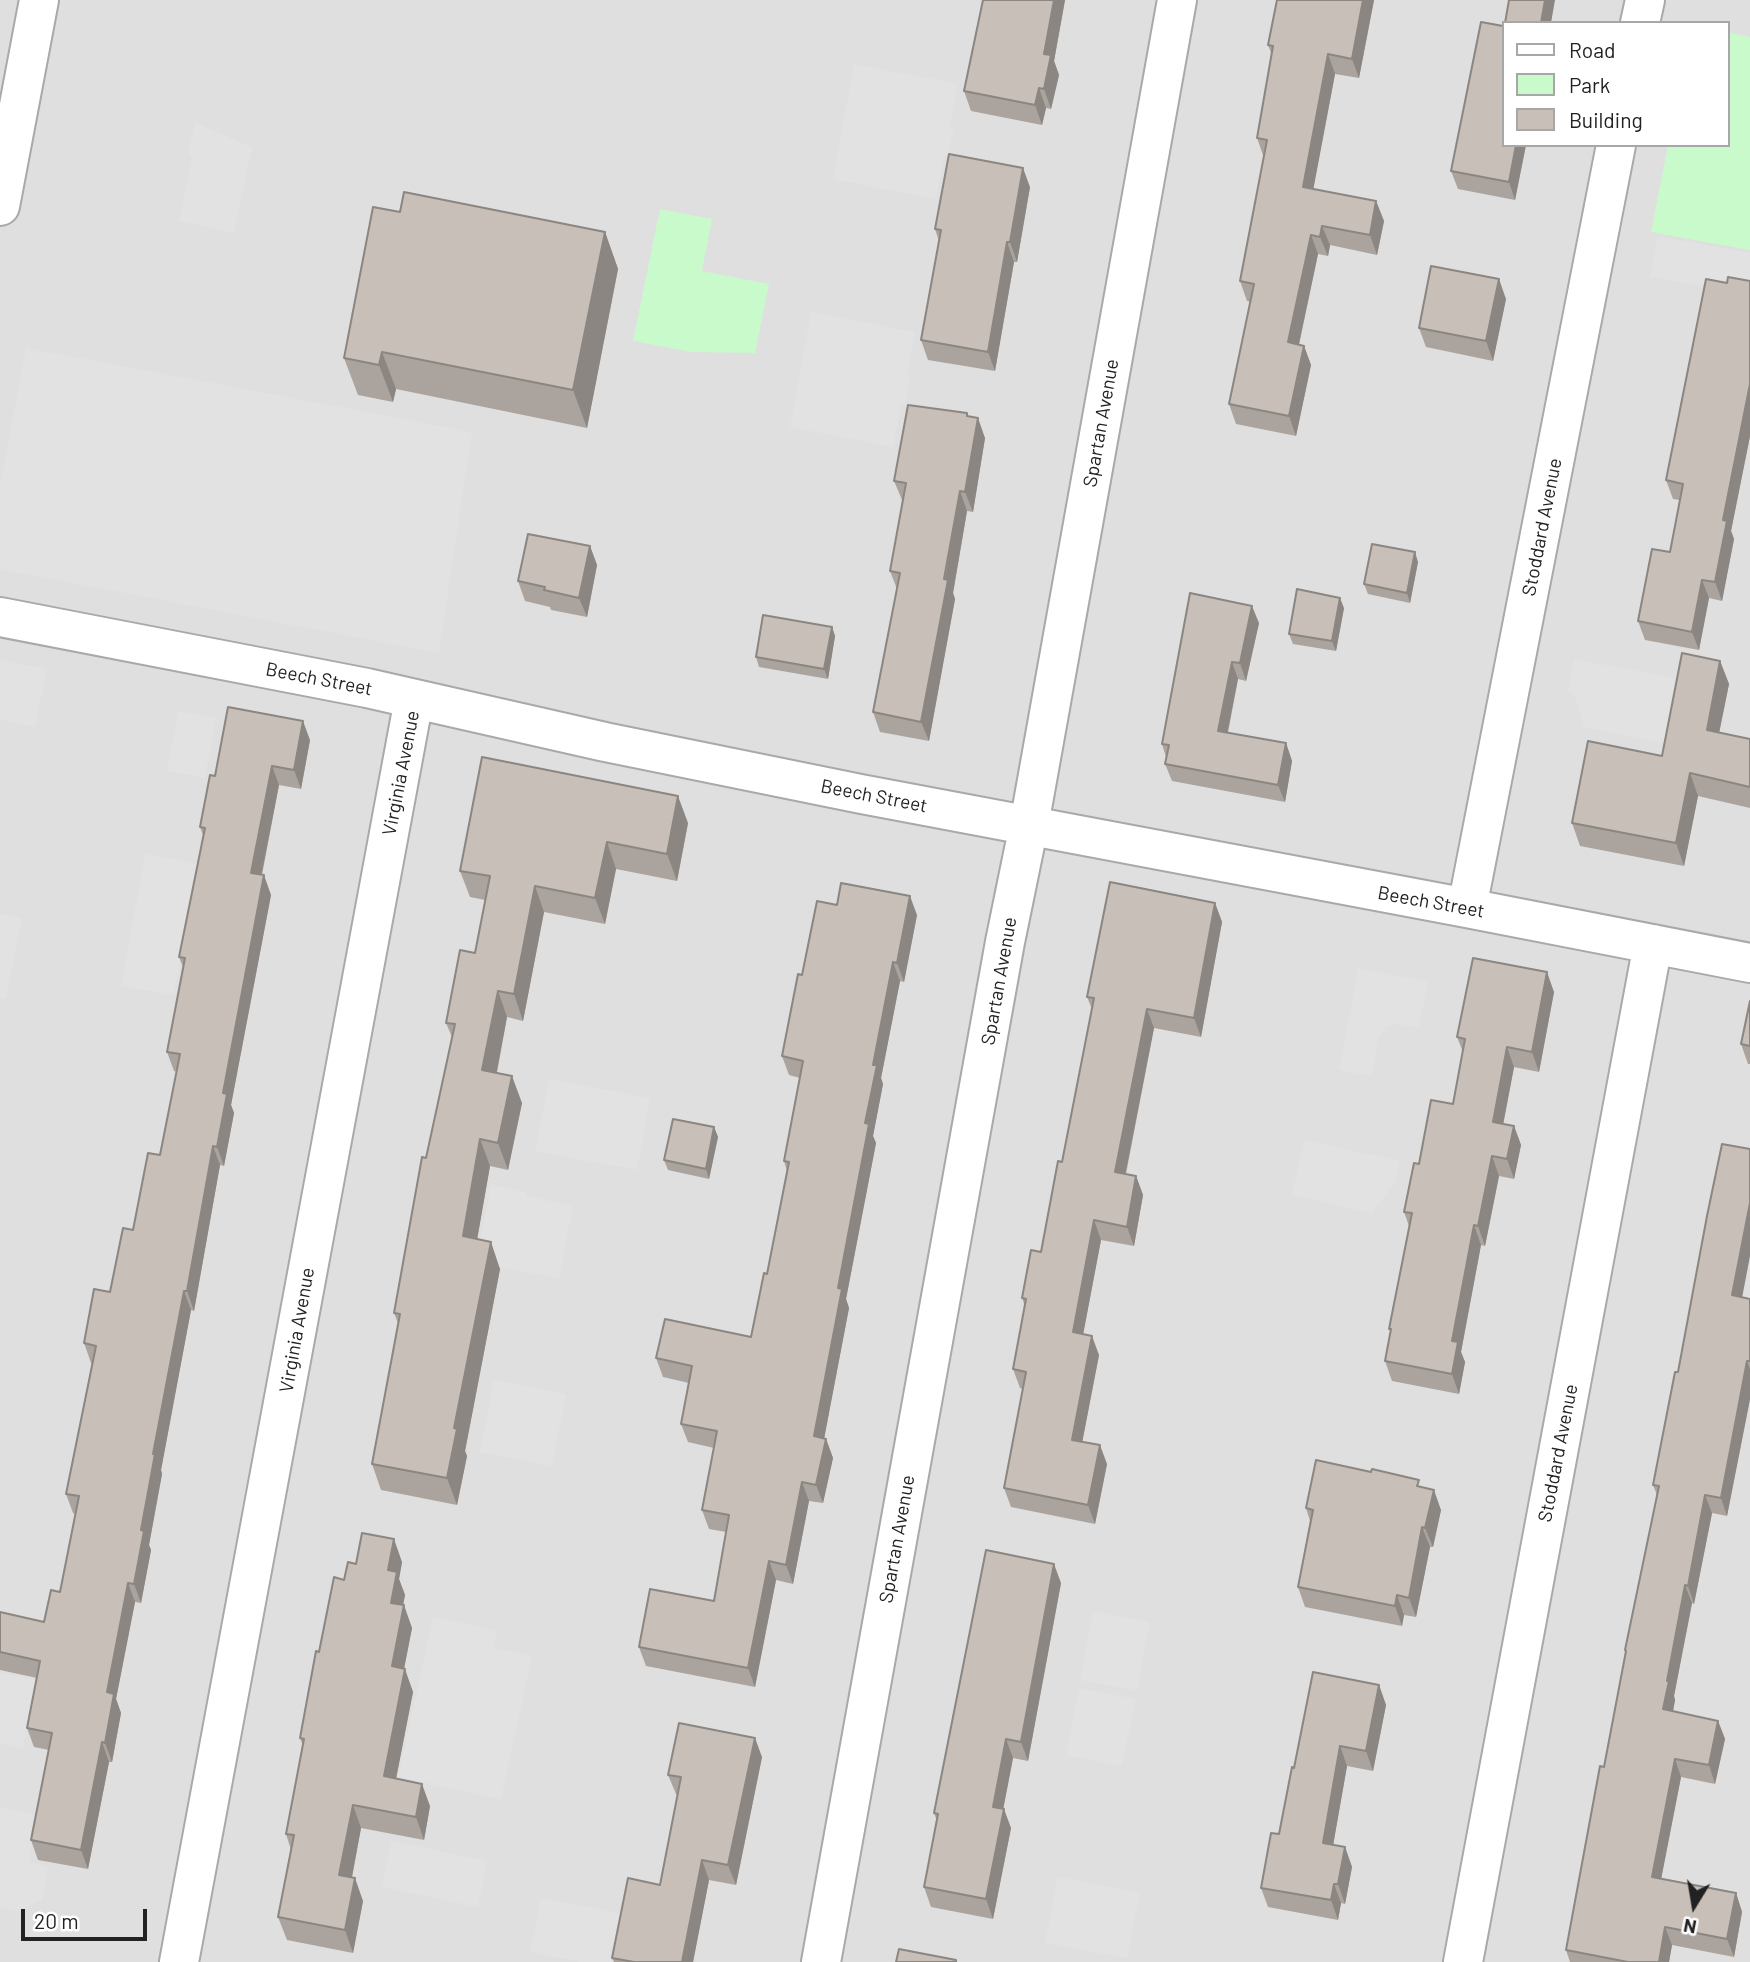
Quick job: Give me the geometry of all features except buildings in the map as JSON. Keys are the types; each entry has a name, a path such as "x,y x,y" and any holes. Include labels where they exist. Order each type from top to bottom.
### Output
{"street":[{"path":"0,206 39,0"},
{"name":"Spartan Avenue","path":"821,1962 1177,0"},
{"path":"1640,21 1644,0"},
{"name":"Stoddard Avenue","path":"1467,908 1616,147"},
{"name":"Beech Street","path":"0,617 228,660 605,742 861,794 1750,963"},
{"name":"Virginia Avenue","path":"179,1962 414,699"},
{"name":"Stoddard Avenue","path":"1463,1962 1653,944"}],"shaded area":[{"path":"0,0 1750,0 1750,1962 0,1962"},
{"path":"854,64 958,84 950,126 954,127 948,157 944,157 936,199 833,179"},
{"path":"195,123 252,147 234,233 179,221 192,159 188,152"},
{"path":"1657,236 1750,253 1750,294 1650,277"},
{"path":"811,312 915,332 907,374 910,375 905,405 901,405 893,447 790,427"},
{"path":"26,348 472,432 439,653 0,569 0,485"},
{"path":"1574,659 1685,680 1673,745 1584,727 1576,699 1568,692"},
{"path":"0,660 47,669 35,727 0,720"},
{"path":"178,711 216,718 205,778 167,771"},
{"path":"145,854 198,864 174,995 121,986"},
{"path":"0,914 22,918 6,999 0,997"},
{"path":"1358,969 1428,981 1419,1028 1399,1024 1386,1027 1379,1038 1372,1076 1339,1070"},
{"path":"549,1079 650,1098 637,1170 535,1151"},
{"path":"1304,1140 1400,1161 1395,1183 1372,1213 1292,1195"},
{"path":"491,1185 573,1206 559,1278 476,1263"},
{"path":"494,1380 566,1394 552,1466 480,1452"},
{"path":"1093,1611 1150,1622 1137,1691 1080,1680"},
{"path":"433,1617 497,1631 494,1648 532,1656 501,1799 398,1777"},
{"path":"0,1673 36,1680 23,1748 0,1743"},
{"path":"1079,1688 1136,1699 1122,1766 1066,1755"},
{"path":"0,1807 38,1815 29,1862 48,1866 42,1900 19,1911 0,1907"},
{"path":"391,1841 487,1861 478,1907 382,1887"},
{"path":"1057,1877 1140,1893 1127,1958 1045,1943"},
{"path":"541,1898 628,1915 619,1962 580,1962 530,1952"}],"green space":[{"path":"1729,32 1750,37 1750,250 1651,232 1668,147 1729,147"},
{"path":"660,209 712,219 702,271 769,284 755,353 692,352 633,341"}]}
